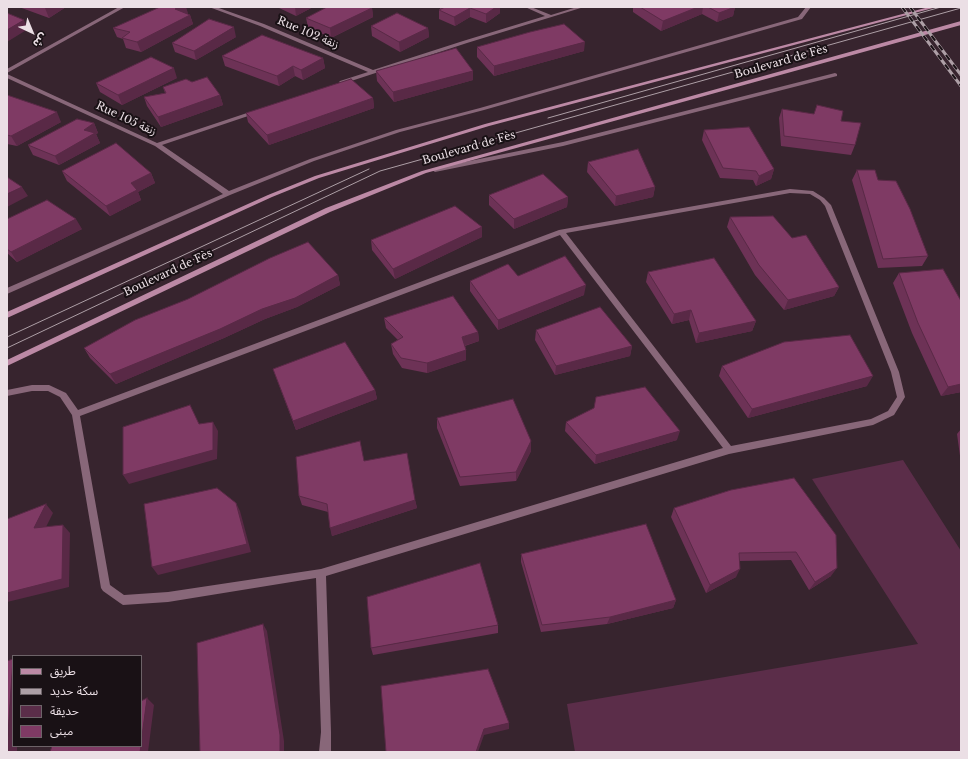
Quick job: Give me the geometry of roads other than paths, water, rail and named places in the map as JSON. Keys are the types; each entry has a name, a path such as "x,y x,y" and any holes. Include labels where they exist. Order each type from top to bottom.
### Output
{"street":[{"path":"7,71 123,7"},
{"name":"Rue 102 زنقة","path":"211,7 268,28 372,72"},
{"path":"527,7 549,16"},
{"path":"335,85 549,16 582,7"},
{"path":"7,291 228,194 312,160 398,131 482,109 800,18 809,7"},
{"name":"Boulevard de Fès","path":"7,316 270,196 324,175 487,125 935,7"},
{"name":"Boulevard de Fès","path":"7,363 328,210 424,172 961,23"},
{"path":"424,172 563,144 835,75"},
{"name":"Rue 105 زنقة","path":"7,76 156,145 228,194"},
{"path":"156,145 261,110"},
{"path":"7,393 32,388 50,388 63,395 76,414 106,588 123,600 168,597 321,573 729,450 874,422 891,413 901,397 895,372 828,205 811,192 790,191 561,232 76,414"},
{"path":"561,232 729,450"},
{"path":"321,573 326,732 325,752"}],"tram line":[{"path":"548,118 941,7"},
{"path":"7,348 380,171 961,8"},
{"path":"7,337 369,169"}],"railway":[{"path":"902,7 961,86"},
{"path":"910,7 961,75"}]}
